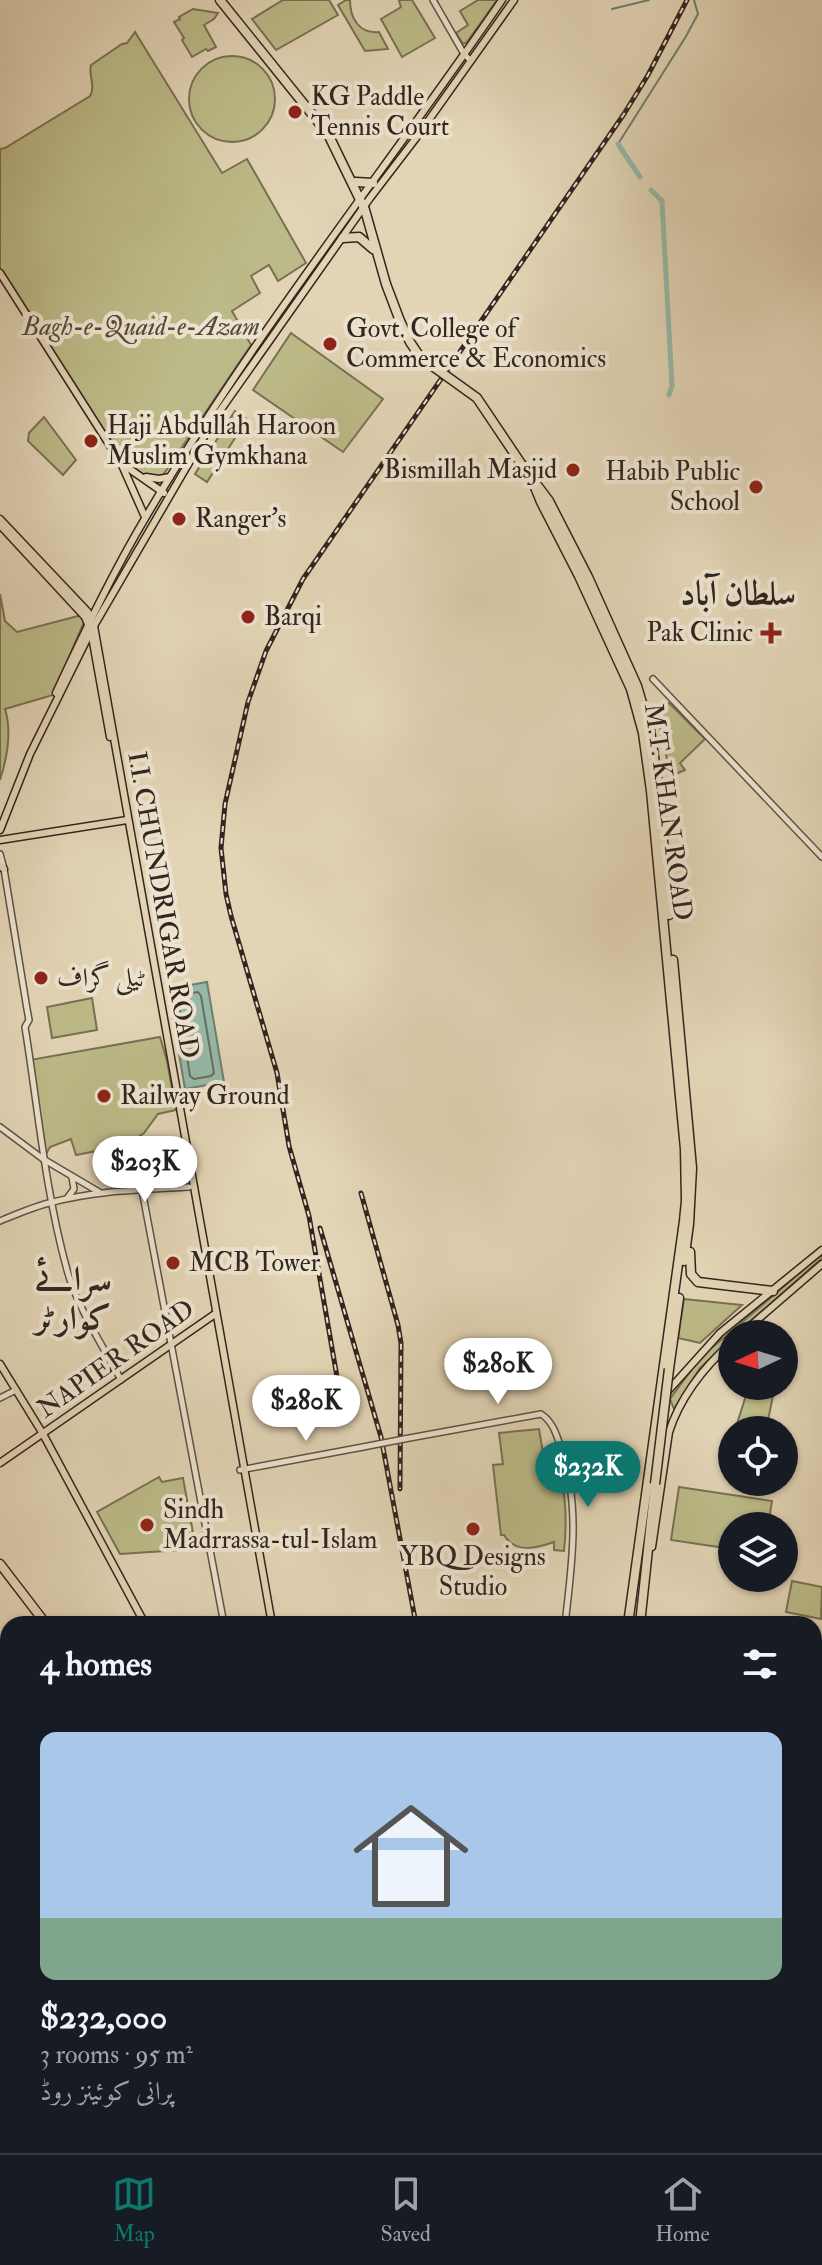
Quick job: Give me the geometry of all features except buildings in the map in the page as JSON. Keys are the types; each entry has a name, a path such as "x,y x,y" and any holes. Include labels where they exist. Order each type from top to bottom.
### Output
{"highway":[{"path":"222,0 328,134 363,198 392,287 398,316"},
{"path":"373,183 363,198 392,303 414,350 477,398 532,480"},
{"path":"343,238 354,236 363,239 372,246 378,257"},
{"name":"M.T. KHAN ROAD","path":"532,480 549,501 622,650 650,730 659,790 691,1153 689,1224 671,1312 656,1412 632,1616"},
{"name":"M.T. KHAN ROAD","path":"532,480 631,689 643,733 653,806 685,1149 686,1201 641,1616"},
{"path":"689,1224 692,1238 689,1268 698,1282 773,1291"},
{"path":"0,1564 40,1616"}],"main road":[{"path":"91,625 215,418 343,238 373,183 502,0"},
{"path":"0,828 29,753 145,517 161,491 209,415 310,270 471,61 514,0"},
{"path":"0,274 121,463 145,517 152,522"},
{"path":"121,463 168,496"},
{"path":"142,476 170,477"},
{"path":"0,519 88,612 91,625"},
{"path":"0,525 91,625"},
{"name":"I.I. CHUNDRIGAR ROAD","path":"91,625 269,1616"},
{"path":"0,840 126,821"},
{"name":"I.I. CHUNDRIGAR ROAD","path":"126,821 214,1315"},
{"path":"656,1412 660,1400 720,1333 822,1250"},
{"path":"757,1320 822,1264"},
{"name":"NAPIER ROAD","path":"0,1463 214,1315"},
{"path":"645,1585 669,1432 692,1385 718,1355"},
{"path":"0,1364 43,1434 141,1616"}],"street":[{"path":"433,0 471,61"},
{"path":"653,679 822,857"},
{"path":"0,854 29,1020 25,1027 51,1202 71,1280 121,1380"},
{"path":"0,1127 43,1159 100,1193"},
{"path":"66,1199 74,1189 72,1176"},
{"path":"0,1221 66,1199 100,1193 189,1187"},
{"path":"142,1190 222,1616"},
{"path":"0,1398 16,1390"},
{"path":"242,1470 541,1414 549,1419 556,1433 572,1489 574,1525 566,1616"}],"green space":[{"path":"283,0 329,0 338,15 276,50 252,19"},
{"path":"350,0 357,24 366,30 379,32 388,49 365,51 338,5"},
{"path":"401,0 412,0 435,38 402,57 381,19 401,7"},
{"path":"478,0 497,0 463,44 456,33 468,25 460,11"},
{"path":"193,9 218,13 204,25 216,47 192,57 174,22"},
{"name":"Bagh-e-Quaid-e-Azam","path":"135,32 222,173 247,159 306,263 278,281 269,265 251,276 260,293 232,311 251,345 155,487 121,463 0,278 0,149 90,96 91,65 127,43"},
{"path":"224,56 240,56 263,68 272,82 275,99 272,116 263,130 240,142 224,142 208,135 196,123 189,107 189,91 196,75 208,63"},
{"path":"291,333 383,399 343,452 253,390"},
{"path":"235,411 247,419 207,482 195,474"},
{"path":"44,417 76,460 63,475 28,441 29,433"},
{"path":"0,594 5,621 17,632 82,615 84,622 53,695 5,709 8,744 0,780"},
{"path":"669,703 705,739 680,763 685,770 671,776 656,711"},
{"path":"92,998 97,1030 52,1038 47,1007"},
{"name":"Railway Ground","path":"160,1037 176,1110 158,1114 144,1133 127,1145 76,1155 71,1139 50,1147 43,1159 30,1060"},
{"path":"822,1254 822,1258 752,1320 744,1320"},
{"path":"684,1299 742,1305 725,1320 718,1320 718,1327 700,1343 678,1338"},
{"path":"718,1343 718,1351 700,1368 674,1409 670,1399 701,1357"},
{"path":"745,1400 772,1400 769,1416 739,1416"},
{"path":"539,1429 543,1453 551,1456 549,1461 560,1470 565,1510 564,1551 554,1550 554,1542 520,1547 501,1535 493,1465 503,1464 499,1433"},
{"path":"159,1477 162,1482 183,1478 196,1549 120,1554 97,1512"},
{"path":"679,1487 718,1493 718,1496 772,1501 770,1512 718,1512 718,1547 671,1540"},
{"path":"798,1582 822,1587 821,1616 786,1612 790,1592 798,1592"}],"water":[{"path":"207,982 224,1082 185,1089 168,989"}],"waterway":[{"path":"612,9 649,0"},
{"path":"618,144 698,14 694,0"},
{"path":"618,144 640,177"},
{"path":"651,190 662,201 672,386 669,395"}],"railway":[{"path":"340,1394 309,1216 289,1146 277,1073 226,894 221,848 225,804 248,702 266,651 303,579 624,114 687,0"},
{"path":"361,1193 401,1343 400,1489"},
{"path":"320,1228 381,1437 415,1616"}],"place":[{"name":"KG Paddle Tennis Court","path":"295,112"},
{"name":"Govt. College of Commerce & Economics","path":"330,344"},
{"name":"Haji Abdullah Haroon Muslim Gymkhana","path":"91,441"},
{"name":"Bismillah Masjid","path":"573,470"},
{"name":"Habib Public School","path":"756,487"},
{"name":"Ranger's","path":"179,519"},
{"name":"Barqi","path":"248,617"},
{"name":"Pak Clinic","path":"771,633"},
{"name":"ٹیلی گراف","path":"41,978"},
{"name":"Railway Ground","path":"104,1096"},
{"name":"MCB Tower","path":"173,1263"},
{"name":"Sindh Madrrassa-tul-Islam","path":"147,1525"},
{"name":"YBQ Designs Studio","path":"473,1529"}],"district":[{"name":"سلطان آباد","path":"738,593"},
{"name":"سرائے کوارٹر","path":"73,1298"}]}
